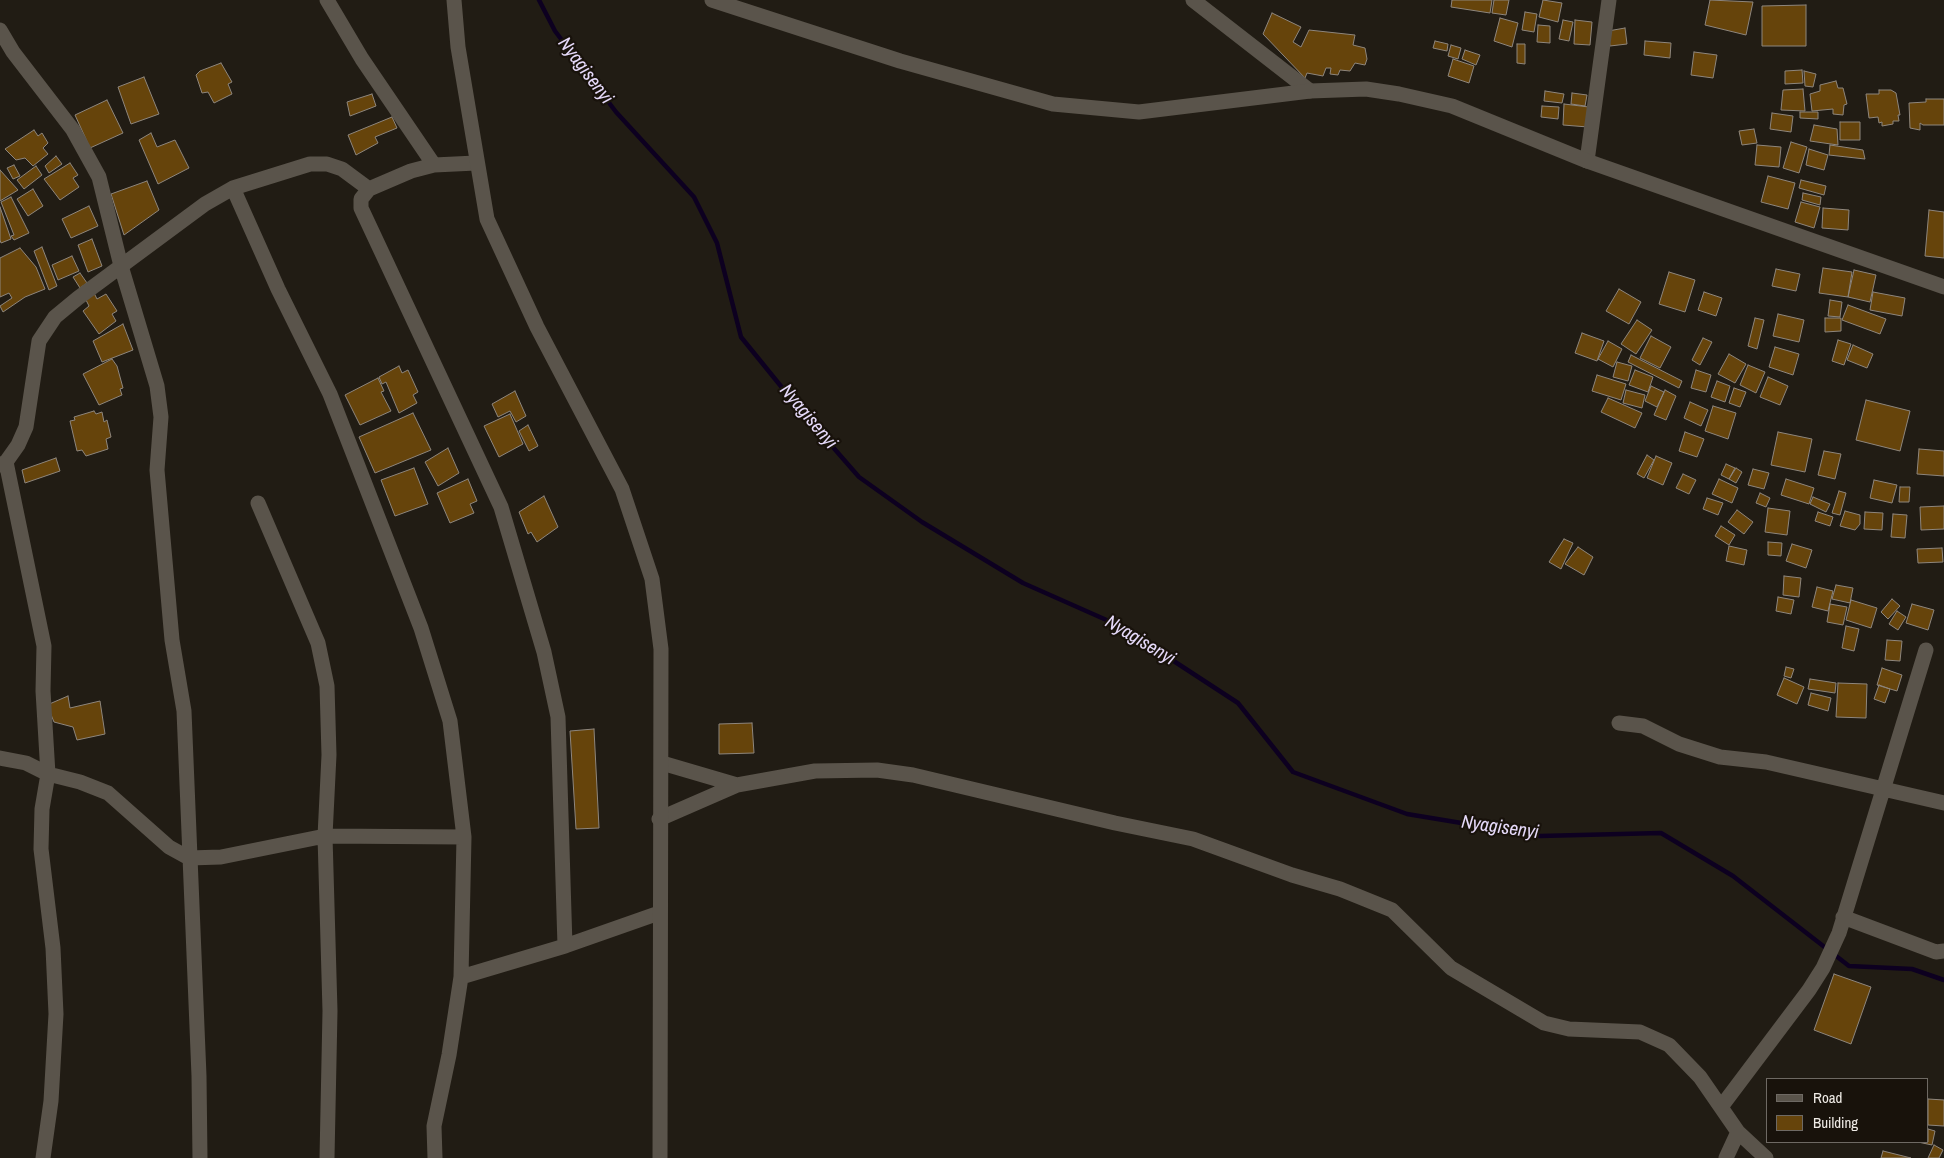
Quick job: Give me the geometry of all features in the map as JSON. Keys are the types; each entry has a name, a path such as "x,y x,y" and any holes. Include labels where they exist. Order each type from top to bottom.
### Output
{"street":[{"path":"327,0 362,59 434,165"},
{"path":"454,0 458,47 487,220 537,327 622,489 652,579 661,649 662,763 659,819 660,1158"},
{"path":"712,0 900,61 1053,104 1139,112 1310,91 1366,89 1452,106 1587,161 1944,287"},
{"path":"1193,0 1310,91"},
{"path":"1587,161 1609,0"},
{"path":"0,30 13,52 73,130 99,177 121,266 149,352 157,386 160,409 157,470 172,640 184,712 188,858 200,1085 200,1158"},
{"path":"476,163 434,165 411,171 369,189 361,199 361,208 501,507 544,652 558,718 565,946"},
{"path":"43,1158 51,1101 56,1014 53,948 41,849 42,809 48,774 43,691 44,646 3,464 18,446 26,427 39,341 55,318 205,204 233,188 310,164 326,164 342,169 369,189"},
{"path":"233,188 278,289 330,394 421,628 450,721 464,837 461,976 434,1126 435,1158"},
{"path":"258,503 318,643 327,686 329,755 325,836 330,1011 327,1158"},
{"path":"1721,1107 1809,990 1823,968 1844,917 1926,650"},
{"path":"1619,722 1643,726 1679,744 1720,757 1766,762 1944,803"},
{"path":"0,758 26,764 48,774 80,782 108,793 169,847 188,858 221,857 325,836 464,837"},
{"path":"662,763 737,785"},
{"path":"659,819 737,785 815,771 877,770 913,776 1193,839 1292,875 1340,889 1392,910 1452,968 1544,1023 1569,1029 1640,1032 1669,1045 1700,1077 1738,1132 1766,1158"},
{"path":"461,976 565,946 659,913"},
{"path":"1844,917 1936,952 1944,951"},
{"path":"1726,1158 1738,1132"}],"building":[{"path":"1452,0 1492,0 1490,13 1451,7"},
{"path":"1494,0 1509,0 1506,15 1492,13"},
{"path":"1543,0 1562,3 1558,22 1539,17"},
{"path":"1710,0 1753,2 1746,35 1705,25"},
{"path":"1806,5 1806,46 1762,46 1762,6"},
{"path":"1525,12 1537,14 1534,32 1522,30"},
{"path":"1272,13 1301,27 1293,42 1301,47 1309,30 1355,35 1353,45 1365,48 1367,59 1365,65 1355,63 1350,71 1340,70 1338,75 1330,74 1331,68 1326,68 1323,76 1307,73 1305,78 1263,34"},
{"path":"1500,18 1518,23 1512,47 1494,41"},
{"path":"1563,20 1573,22 1569,41 1559,39"},
{"path":"1575,20 1592,22 1590,45 1574,44"},
{"path":"1538,25 1550,26 1550,43 1537,42"},
{"path":"1625,28 1627,44 1610,46 1608,31"},
{"path":"1435,41 1448,44 1447,51 1433,48"},
{"path":"1645,41 1671,43 1670,58 1644,55"},
{"path":"1517,44 1525,44 1525,64 1517,63"},
{"path":"1451,45 1461,48 1458,59 1448,56"},
{"path":"1465,50 1480,55 1476,65 1462,59"},
{"path":"1694,52 1717,55 1713,78 1691,75"},
{"path":"1453,59 1474,66 1469,83 1448,76"},
{"path":"221,63 232,82 228,84 232,94 214,103 208,92 202,93 196,75 200,71"},
{"path":"1802,70 1803,83 1785,84 1785,71"},
{"path":"1804,71 1816,74 1813,87 1805,86"},
{"path":"144,77 159,114 131,124 118,87"},
{"path":"1836,81 1838,88 1843,88 1847,104 1844,105 1843,115 1833,114 1833,109 1812,111 1810,94 1820,91 1820,85"},
{"path":"1803,89 1805,111 1781,110 1783,90"},
{"path":"1879,90 1891,90 1896,93 1900,115 1898,115 1899,121 1893,121 1893,124 1882,126 1882,122 1879,123 1878,117 1869,118 1866,94 1879,94"},
{"path":"1545,91 1564,94 1562,103 1544,101"},
{"path":"1572,93 1587,95 1585,106 1571,104"},
{"path":"372,94 376,106 350,116 347,102"},
{"path":"1926,99 1944,99 1944,125 1923,125 1920,123 1920,130 1910,128 1909,103 1926,102"},
{"path":"107,100 123,133 90,148 75,115"},
{"path":"1564,104 1589,107 1588,127 1563,125"},
{"path":"1542,106 1559,107 1558,119 1541,117"},
{"path":"1800,112 1818,112 1818,119 1800,118"},
{"path":"1772,113 1793,116 1791,132 1770,129"},
{"path":"392,117 397,128 375,137 378,143 356,155 348,135"},
{"path":"1840,122 1860,122 1860,140 1840,140"},
{"path":"1814,125 1837,129 1838,145 1810,141"},
{"path":"1754,129 1757,143 1742,145 1739,131"},
{"path":"34,130 38,136 42,133 48,143 43,148 48,154 33,166 25,158 16,160 5,149"},
{"path":"151,133 157,147 175,140 189,168 158,184 139,140"},
{"path":"1791,142 1807,147 1799,173 1783,168"},
{"path":"1757,145 1781,147 1779,167 1755,165"},
{"path":"1830,145 1863,150 1865,159 1829,155"},
{"path":"1809,149 1828,155 1824,170 1806,165"},
{"path":"56,156 62,164 49,173 45,166"},
{"path":"70,163 78,175 73,178 79,187 60,200 44,179"},
{"path":"14,165 20,176 13,179 7,168"},
{"path":"36,166 42,175 24,189 17,180"},
{"path":"0,170 18,190 0,201"},
{"path":"1768,176 1795,183 1788,209 1761,202"},
{"path":"1801,180 1826,186 1824,195 1799,188"},
{"path":"147,181 159,210 124,235 111,194"},
{"path":"33,189 43,206 28,216 17,199"},
{"path":"1803,193 1821,197 1820,205 1802,200"},
{"path":"11,197 29,233 14,240 11,236 14,235 1,202"},
{"path":"1801,202 1820,207 1814,228 1795,222"},
{"path":"89,206 98,226 71,238 62,219"},
{"path":"0,207 11,239 1,243 0,240"},
{"path":"1823,208 1849,210 1848,230 1822,228"},
{"path":"1929,210 1944,212 1944,258 1925,256"},
{"path":"92,239 102,266 88,272 78,245"},
{"path":"42,247 57,286 49,290 34,251"},
{"path":"20,248 36,267 45,289 25,297 3,312 0,306 12,298 9,293 0,297 0,258"},
{"path":"72,256 79,271 58,280 52,265"},
{"path":"1823,268 1852,272 1848,297 1819,293"},
{"path":"1776,269 1800,274 1796,291 1772,286"},
{"path":"1854,270 1876,275 1870,302 1848,297"},
{"path":"1669,272 1695,280 1685,312 1659,304"},
{"path":"80,273 87,283 80,288 73,277"},
{"path":"1619,289 1641,302 1629,324 1606,311"},
{"path":"1704,292 1722,298 1716,316 1698,310"},
{"path":"1873,292 1905,298 1902,316 1870,310"},
{"path":"94,293 97,299 106,294 117,311 112,314 116,321 99,334 83,311 89,306 86,300"},
{"path":"1830,300 1842,302 1840,317 1828,316"},
{"path":"1848,305 1886,319 1880,334 1842,320"},
{"path":"1778,314 1804,320 1799,342 1773,336"},
{"path":"1755,318 1764,320 1757,349 1748,346"},
{"path":"1825,318 1841,318 1841,331 1825,332"},
{"path":"1637,320 1652,330 1636,354 1621,344"},
{"path":"123,324 133,350 102,362 93,341"},
{"path":"1582,333 1604,341 1597,361 1575,353"},
{"path":"1651,336 1671,347 1660,368 1640,358"},
{"path":"1703,338 1712,342 1700,365 1692,360"},
{"path":"1838,340 1851,344 1844,365 1832,361"},
{"path":"1608,341 1622,349 1613,367 1598,359"},
{"path":"1853,345 1873,354 1867,368 1847,360"},
{"path":"1775,347 1799,354 1793,375 1769,367"},
{"path":"1729,354 1746,364 1735,383 1718,374"},
{"path":"1631,355 1682,381 1679,388 1628,362"},
{"path":"112,359 117,366 123,388 120,389 122,395 99,405 83,374"},
{"path":"1617,362 1632,366 1628,381 1613,377"},
{"path":"1748,365 1765,372 1756,393 1740,385"},
{"path":"399,366 402,373 408,370 418,392 413,395 417,403 399,413 386,382 382,384 379,377"},
{"path":"1635,370 1653,377 1648,392 1629,385"},
{"path":"1696,370 1711,375 1706,392 1691,388"},
{"path":"1597,375 1626,384 1621,400 1592,391"},
{"path":"1768,377 1788,386 1780,405 1760,397"},
{"path":"378,378 384,391 381,392 391,411 360,425 345,395"},
{"path":"1717,381 1730,386 1725,402 1711,397"},
{"path":"1651,386 1664,392 1657,407 1645,401"},
{"path":"1734,388 1746,392 1740,407 1729,403"},
{"path":"1626,390 1645,395 1642,408 1623,403"},
{"path":"1665,390 1676,396 1666,420 1654,415"},
{"path":"515,391 526,416 516,422 510,411 498,417 492,404"},
{"path":"1608,398 1642,413 1635,428 1601,412"},
{"path":"1866,400 1910,411 1900,451 1856,440"},
{"path":"1690,402 1708,410 1701,426 1684,418"},
{"path":"1713,406 1736,413 1728,439 1705,431"},
{"path":"94,411 96,414 102,412 104,422 107,420 111,437 106,439 108,449 86,456 82,450 77,451 70,421 75,420 74,417"},
{"path":"413,413 431,450 375,473 359,437"},
{"path":"510,414 523,444 499,457 484,426"},
{"path":"528,425 538,446 529,451 519,431"},
{"path":"1685,432 1704,439 1697,457 1679,451"},
{"path":"1778,432 1812,439 1805,472 1771,465"},
{"path":"448,448 459,473 438,486 425,462"},
{"path":"1919,449 1944,451 1944,476 1917,474"},
{"path":"1824,451 1841,454 1835,479 1818,475"},
{"path":"1647,455 1654,460 1644,478 1637,474"},
{"path":"1656,456 1672,463 1663,485 1647,478"},
{"path":"56,458 60,471 25,483 22,470"},
{"path":"1726,464 1735,468 1729,479 1721,475"},
{"path":"414,468 428,504 395,516 381,480"},
{"path":"1736,468 1742,472 1736,483 1729,479"},
{"path":"1753,469 1769,473 1764,489 1748,485"},
{"path":"1683,474 1696,480 1689,494 1676,488"},
{"path":"468,479 477,501 470,504 474,513 450,523 437,493"},
{"path":"1719,479 1738,488 1732,503 1712,494"},
{"path":"1786,479 1814,488 1809,504 1781,495"},
{"path":"1874,480 1897,485 1892,503 1870,498"},
{"path":"1900,487 1910,487 1909,502 1899,502"},
{"path":"1839,491 1846,493 1840,515 1832,513"},
{"path":"1760,493 1770,498 1766,507 1756,503"},
{"path":"544,496 558,527 537,542 531,532 528,534 519,512"},
{"path":"1813,497 1830,504 1826,512 1810,504"},
{"path":"1707,498 1723,503 1718,515 1703,509"},
{"path":"1944,506 1944,529 1921,530 1920,507"},
{"path":"1768,508 1790,511 1787,535 1765,532"},
{"path":"1737,510 1753,522 1744,534 1728,522"},
{"path":"1845,511 1860,515 1860,524 1855,530 1840,526"},
{"path":"1818,512 1833,517 1830,526 1815,521"},
{"path":"1865,512 1883,513 1882,530 1864,529"},
{"path":"1893,514 1907,515 1905,538 1891,537"},
{"path":"1721,526 1735,535 1729,545 1715,536"},
{"path":"1564,539 1573,543 1561,569 1549,562"},
{"path":"1768,542 1782,543 1781,556 1768,555"},
{"path":"1792,544 1812,550 1806,568 1786,561"},
{"path":"1729,546 1747,550 1744,565 1726,561"},
{"path":"1578,547 1593,557 1584,575 1565,564"},
{"path":"1942,548 1943,562 1918,563 1917,549"},
{"path":"1784,576 1801,578 1799,597 1783,595"},
{"path":"1836,585 1853,588 1850,603 1832,599"},
{"path":"1817,587 1833,591 1828,611 1812,607"},
{"path":"1778,597 1794,600 1791,614 1776,611"},
{"path":"1892,599 1900,606 1888,619 1881,612"},
{"path":"1851,600 1877,608 1871,628 1846,620"},
{"path":"1830,604 1847,607 1843,625 1827,622"},
{"path":"1912,604 1934,610 1928,630 1906,623"},
{"path":"1897,611 1906,617 1898,630 1889,624"},
{"path":"1846,626 1859,629 1854,651 1842,648"},
{"path":"1887,640 1902,641 1900,661 1885,660"},
{"path":"1786,667 1794,669 1791,678 1784,676"},
{"path":"1882,668 1902,675 1897,691 1877,685"},
{"path":"1784,678 1804,687 1797,704 1777,695"},
{"path":"1810,679 1836,683 1835,693 1808,689"},
{"path":"1838,683 1867,684 1866,718 1836,717"},
{"path":"1879,685 1890,689 1885,703 1874,699"},
{"path":"1811,693 1831,698 1828,711 1808,705"},
{"path":"68,696 70,708 100,701 105,734 77,740 73,727 54,722 47,705"},
{"path":"752,723 754,753 719,754 719,724"},
{"path":"594,729 599,828 576,829 570,731"},
{"path":"1834,974 1871,987 1851,1044 1814,1030"},
{"path":"1929,1099 1944,1100 1944,1126 1929,1125"},
{"path":"1929,1129 1935,1131 1932,1145 1923,1143 1929,1143"},
{"path":"1934,1145 1943,1150 1939,1158 1928,1158"},
{"path":"1883,1151 1911,1158 1881,1158"}],"waterway":[{"name":"Nyagisenyi","path":"539,0 555,31 616,112 694,197 717,243 741,337 797,406 859,477 922,522 1023,583 1120,626 1238,703 1293,772 1407,814 1540,836 1661,833 1733,876 1849,966 1912,969 1944,980"}]}
